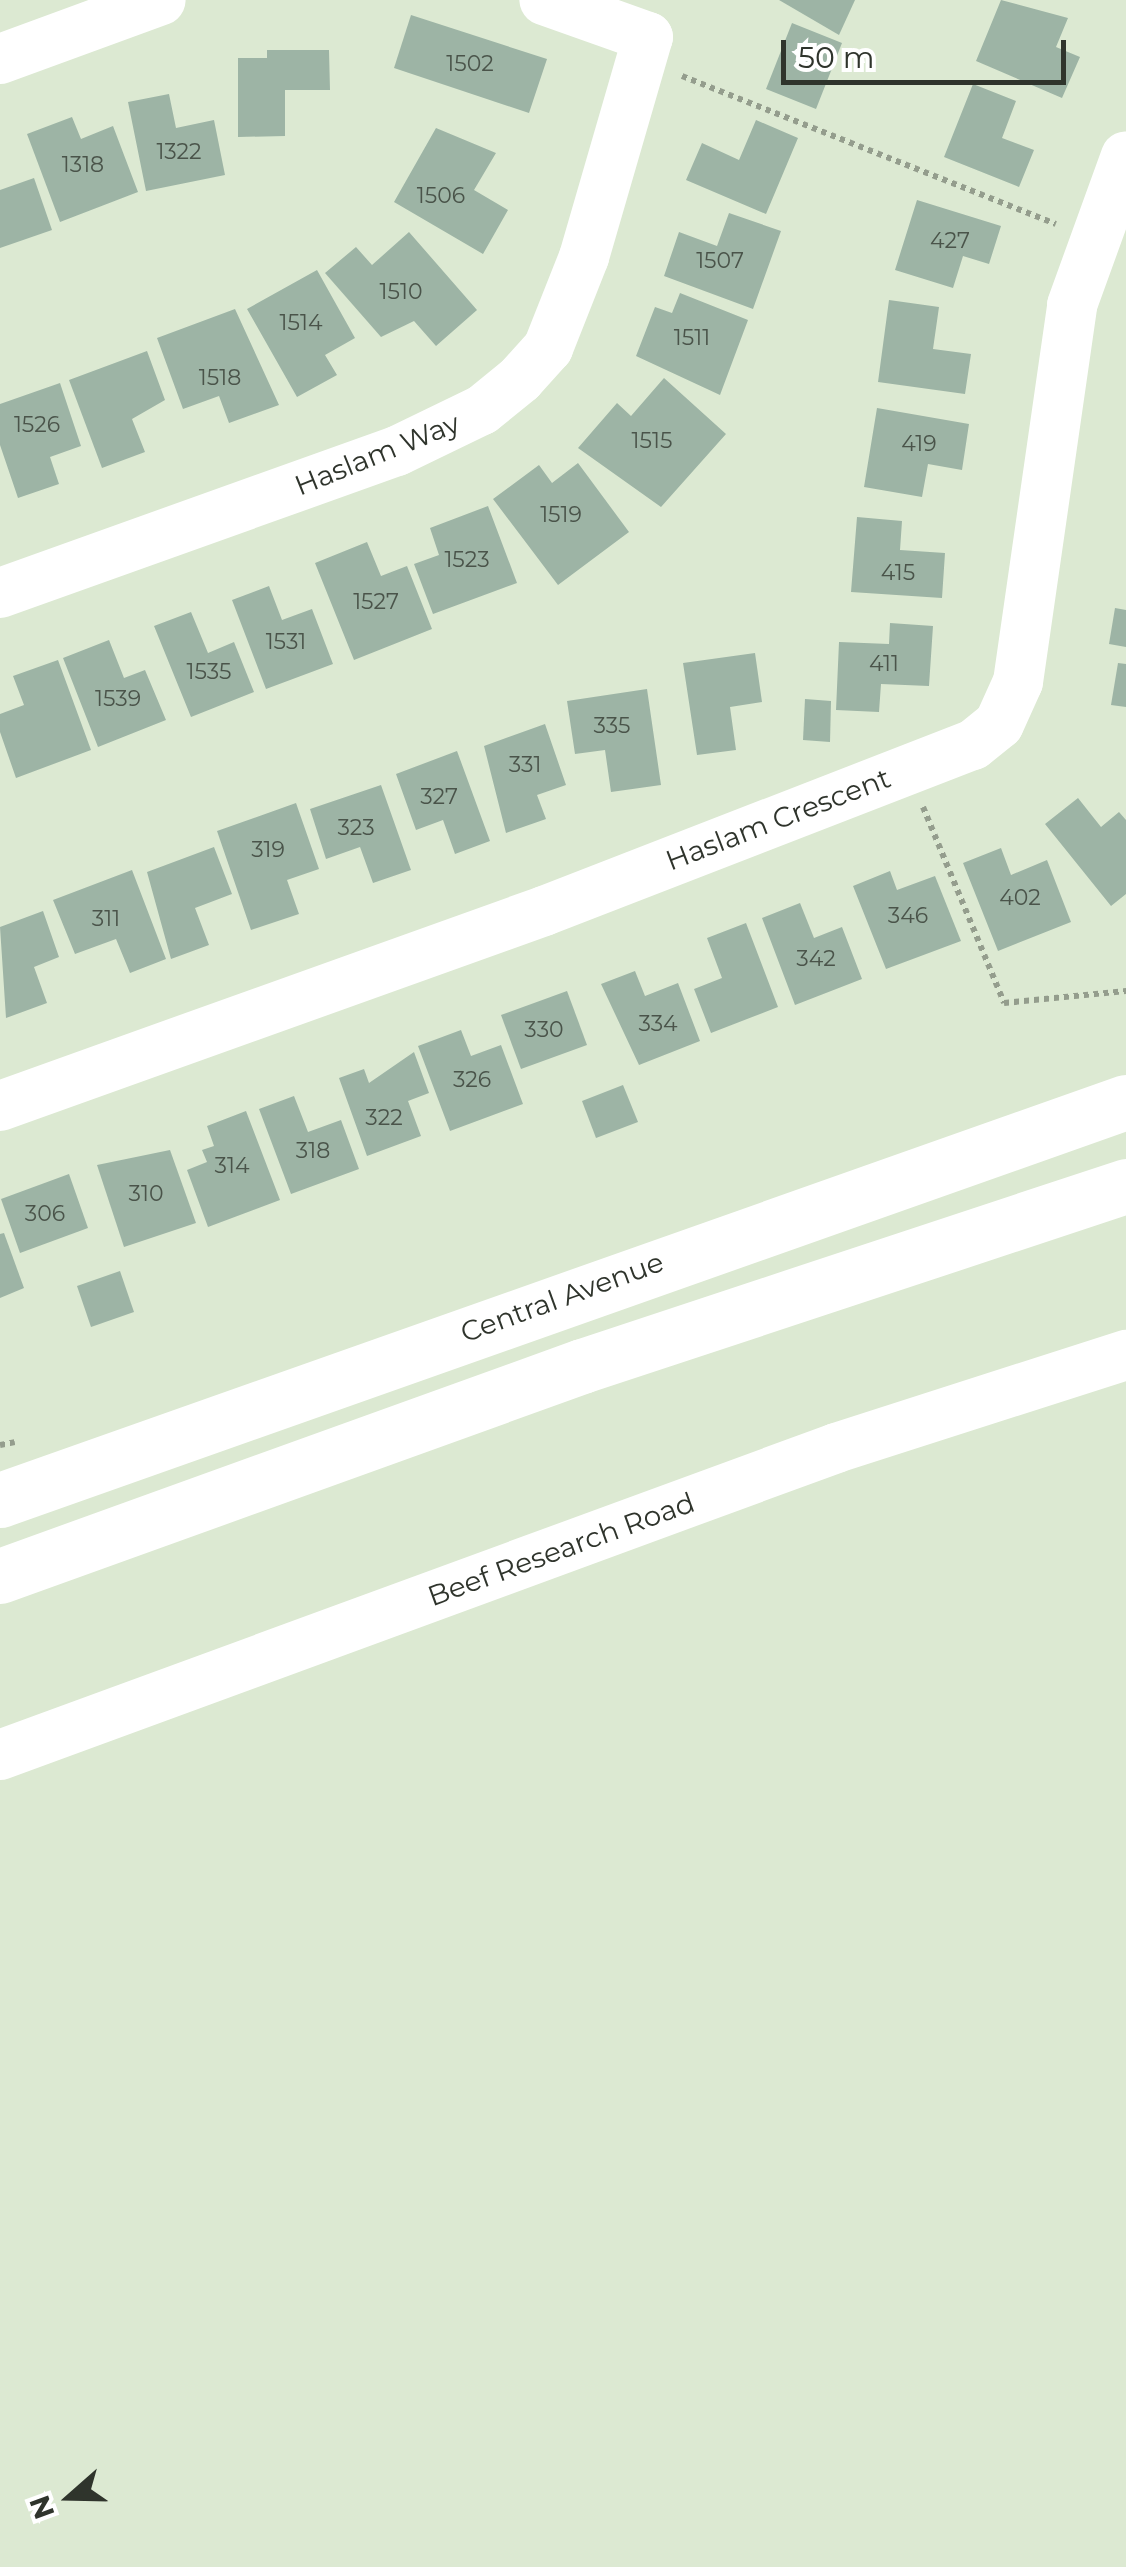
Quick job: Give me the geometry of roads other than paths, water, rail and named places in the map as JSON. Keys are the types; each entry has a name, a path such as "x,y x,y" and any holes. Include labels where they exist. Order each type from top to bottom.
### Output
{"main road":[{"name":"Central Avenue","path":"0,1500 1126,1102"},
{"path":"0,1576 547,1378 1126,1186"}],"street":[{"path":"0,58 161,0"},
{"path":"544,0 649,39"},
{"name":"Haslam Way","path":"0,593 398,450 482,410 548,348 649,39"},
{"name":"Haslam Crescent","path":"0,1106 544,911 973,745 999,724 1018,682 1072,305 1126,156"},
{"name":"Beef Research Road","path":"0,1755 836,1448 1126,1355"}]}
